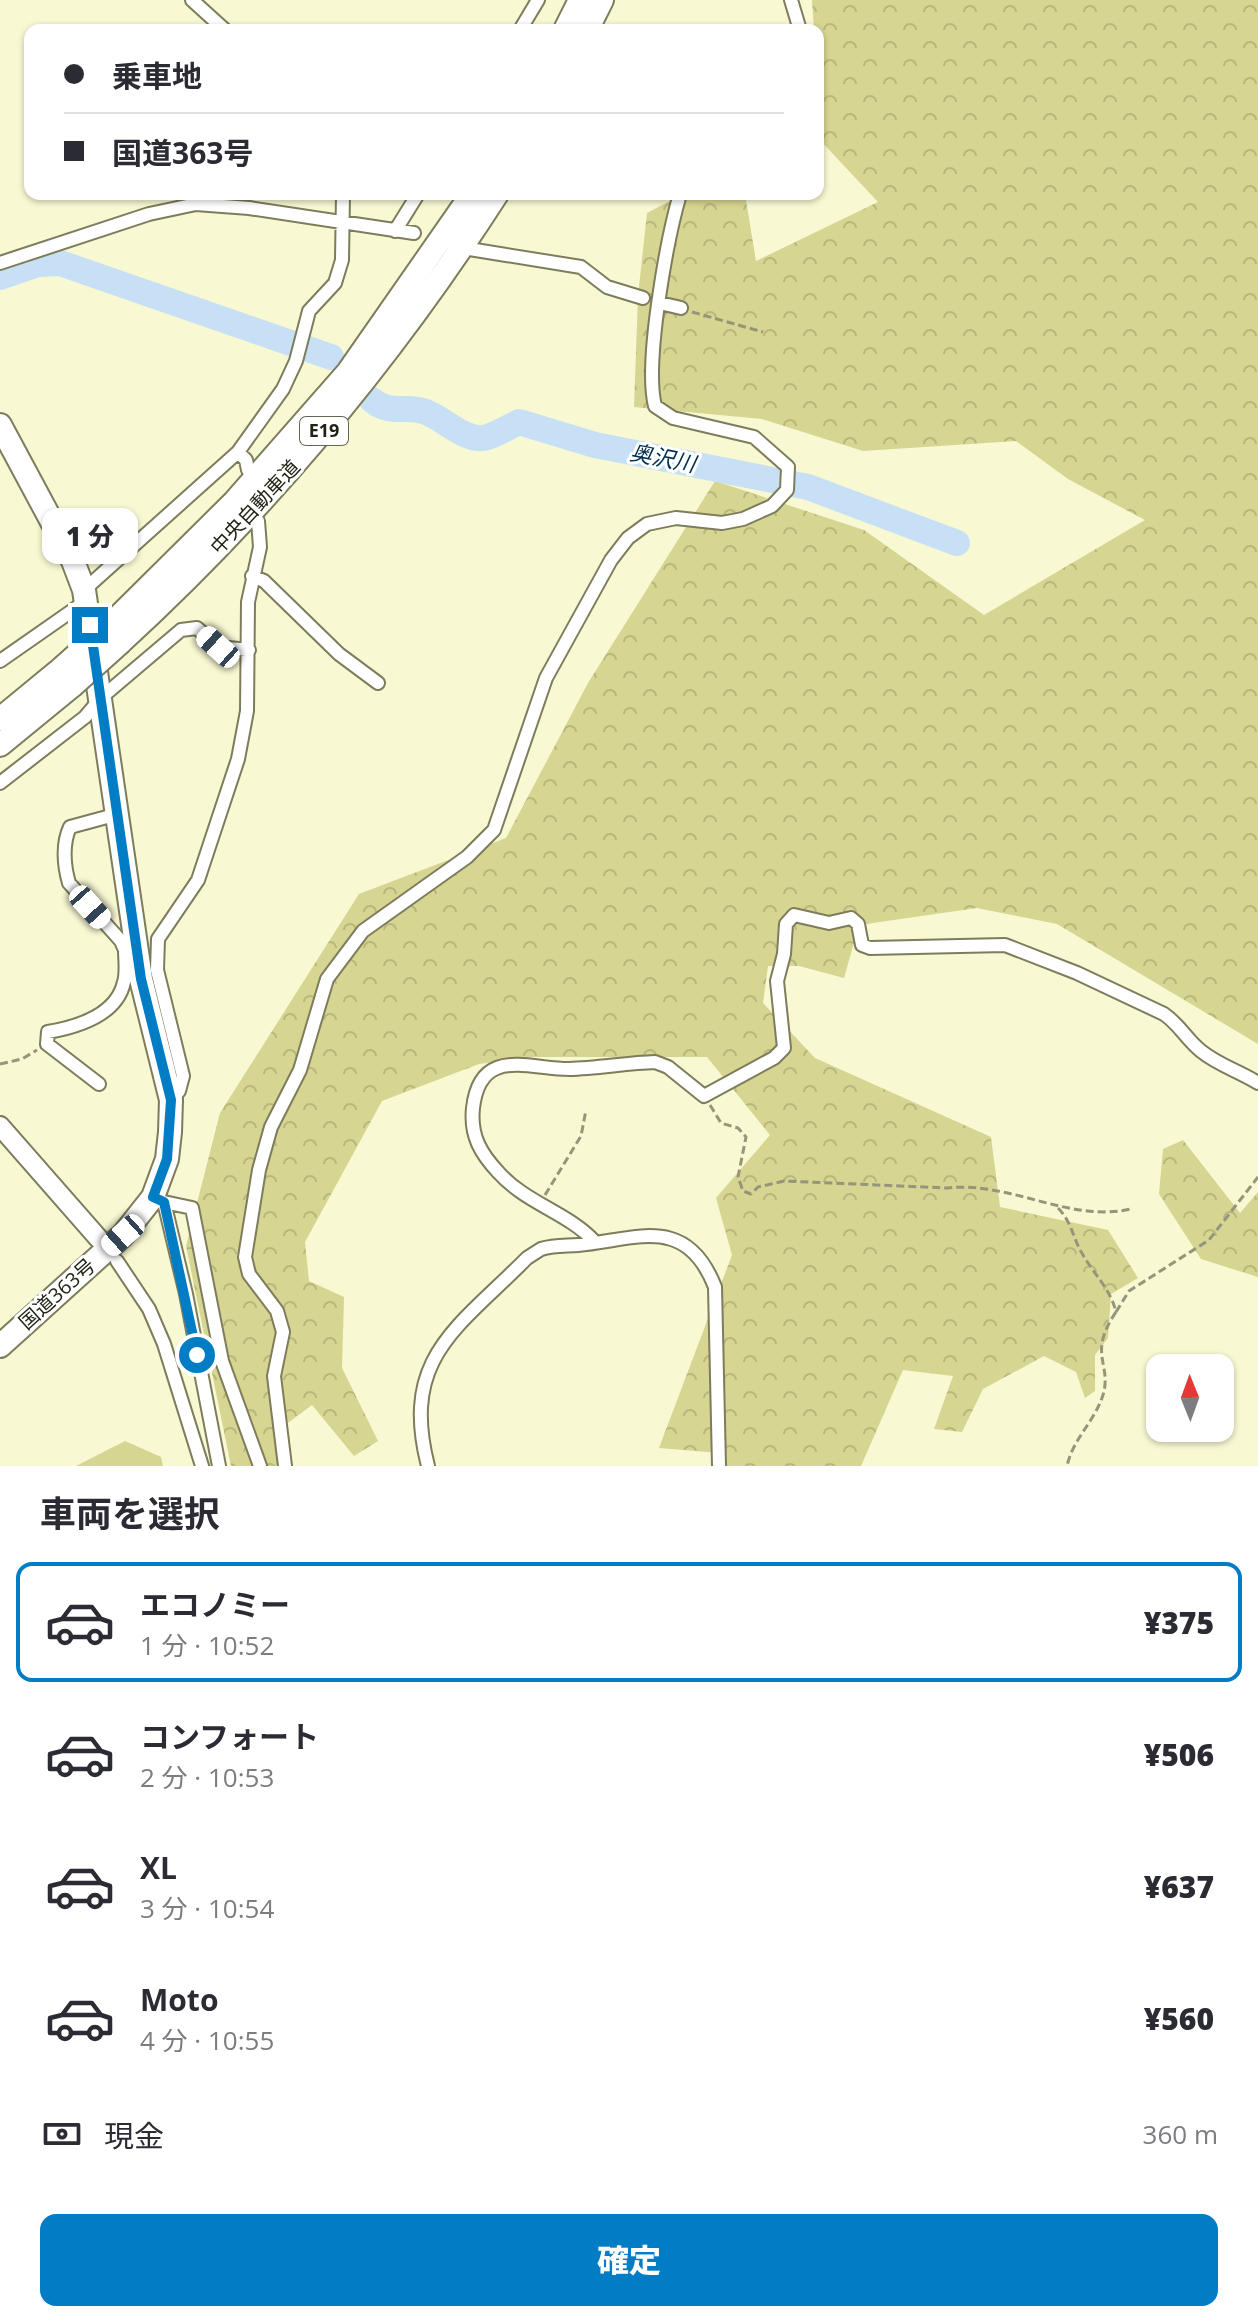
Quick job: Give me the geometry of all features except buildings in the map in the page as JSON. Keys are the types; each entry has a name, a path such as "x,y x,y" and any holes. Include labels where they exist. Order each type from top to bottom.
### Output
{"highway":[{"path":"568,24 580,0"},
{"path":"590,24 602,0"},
{"name":"中央自動車道","path":"116,634 348,372 468,200"},
{"name":"中央自動車道","path":"0,745 67,677 247,518 365,383 445,274 493,200"},
{"name":"国道363号","path":"0,425 73,561 85,596 118,814 131,950 171,1100 167,1159 158,1200 0,1346"},
{"name":"中央自動車道","path":"0,719 67,677"}],"street":[{"path":"192,0 218,24"},
{"path":"524,24 538,0"},
{"path":"791,0 798,24"},
{"path":"0,661 85,596 238,452 283,389 296,361 309,311 335,283 342,260 342,200"},
{"path":"395,231 414,200"},
{"path":"285,1466 274,1376 283,1332 277,1311 249,1274 245,1257 259,1170 271,1127 300,1070 327,979 363,931 467,857 494,830 546,678 611,560 628,538 647,524 676,518 722,523 743,519 772,506 787,490 788,467 754,437 673,418 655,406 652,384 660,303 679,200"},
{"path":"0,263 149,214 196,204 414,233"},
{"path":"463,248 581,267 607,287 643,298"},
{"path":"660,303 681,308"},
{"path":"238,452 246,460 248,470"},
{"path":"171,1100 179,1091 183,1076 157,970 158,939 198,880 238,759 247,711 248,602 260,547 258,521"},
{"path":"252,576 264,581 339,654 378,683"},
{"path":"0,783 85,717 102,697 181,630 197,628 218,647 249,650"},
{"path":"99,1084 47,1044 48,1032 71,1028 93,1019 115,1002 124,983 131,950 69,883 66,873 65,838 70,827 118,814"},
{"path":"594,1241 585,1231 539,1205 502,1176 483,1155 474,1138 478,1085 491,1070 518,1063 568,1069 655,1062 668,1067 705,1096 774,1058 784,1048 777,981 784,954 786,924 794,915 829,923 851,918 858,924 862,945 870,948 991,945 1019,949 1164,1014 1181,1025 1189,1040 1210,1058 1258,1083"},
{"path":"0,1126 99,1239"},
{"path":"219,1466 186,1294 158,1200 192,1208 222,1361 260,1466"},
{"path":"428,1466 420,1425 420,1399 424,1376 439,1350 527,1258 557,1244 580,1245 646,1234 667,1236 685,1248 710,1273 718,1305 716,1463"},
{"path":"117,1261 149,1309 164,1344 202,1466"}],"path":[{"path":"681,308 763,332"},
{"path":"0,1064 22,1059 47,1044"},
{"path":"705,1096 721,1123 738,1128 746,1137 738,1177 743,1191 751,1194 758,1187 784,1181 947,1188 972,1186 1028,1195 1058,1208 1066,1216 1081,1252 1098,1275 1116,1312"},
{"path":"539,1205 581,1136 586,1110"},
{"path":"1067,1466 1072,1447 1102,1397 1101,1338 1129,1291 1209,1240 1258,1177"},
{"path":"1058,1208 1131,1209"}],"green space":[{"path":"812,0 1258,0 1258,1044 1057,924 977,908 859,925 844,978 799,966 768,966 763,1003 815,1058 991,1137 1000,1207 1108,1230 1138,1278 1111,1294 1108,1338 1095,1355 1095,1391 1085,1398 1076,1372 1044,1356 983,1389 962,1432 934,1429 953,1376 903,1370 861,1466 726,1466 720,1453 659,1448 732,1255 716,1198 770,1135 707,1057 529,1057 479,1064 382,1101 305,1242 309,1281 344,1297 342,1368 378,1441 354,1456 312,1405 277,1431 282,1466 231,1466 186,1246 220,1113 359,894 506,838 588,683 715,481 864,530 984,615 1145,520 1068,479 1016,441 863,451 762,419 634,407 638,296 647,213 672,200 746,200 756,261 878,202 824,144 824,24 814,24"},
{"path":"1183,1140 1240,1213 1258,1192 1258,1277 1201,1259 1159,1194 1163,1149"},
{"path":"125,1441 161,1457 163,1466 76,1466"}],"waterway":[{"name":"奥沢川","path":"0,277 38,264 60,263 331,357"},
{"name":"奥沢川","path":"372,400 386,408 426,412 477,438 488,437 519,422 595,445 808,487 957,543"}],"route":[{"path":"90,625 141,979 171,1100 167,1159 153,1197 164,1202 197,1355"}]}
